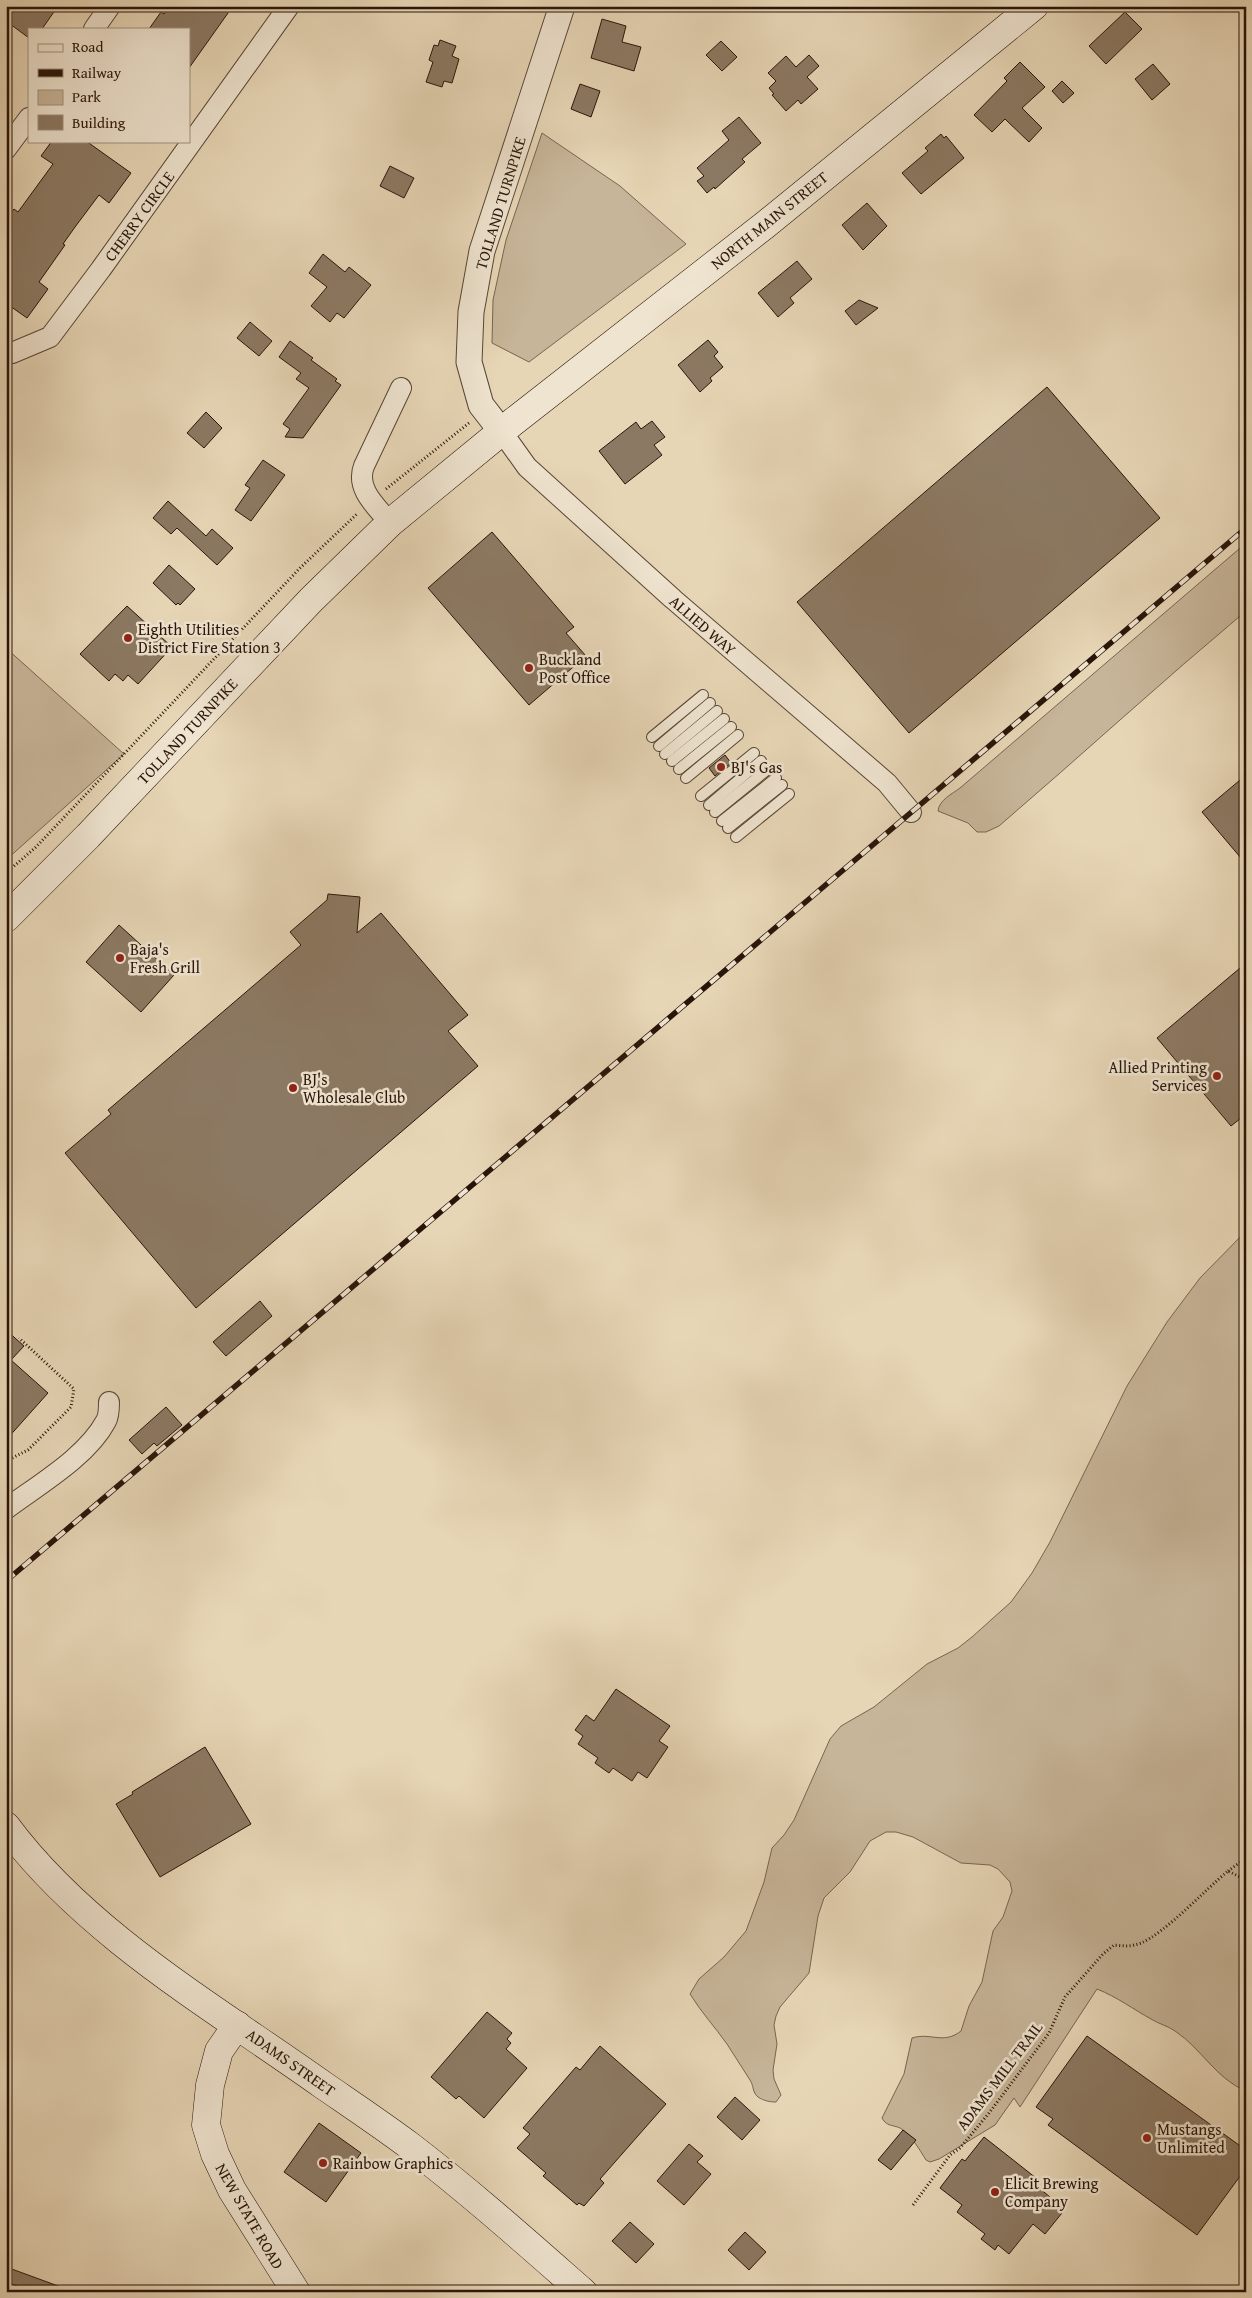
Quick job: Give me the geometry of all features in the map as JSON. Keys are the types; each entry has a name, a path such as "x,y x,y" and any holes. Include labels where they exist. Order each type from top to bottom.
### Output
{"main road":[{"name":"NORTH MAIN STREET","path":"502,432 765,224 1034,6"},
{"name":"TOLLAND TURNPIKE","path":"6,918 88,836 311,600 390,523 502,432"},
{"name":"ADAMS STREET","path":"6,1826 38,1866 77,1906 144,1958 409,2146 490,2210 583,2292"},
{"name":"NEW STATE ROAD","path":"237,2025 219,2051 210,2085 206,2125 215,2154 232,2190 296,2292"}],"street":[{"path":"95,28 110,6"},
{"name":"CHERRY CIRCLE","path":"6,351 12,353 50,337 101,270 289,6"},
{"name":"TOLLAND TURNPIKE","path":"502,432 481,405 469,362 471,312 482,251 562,6"},
{"path":"6,150 28,119"},
{"path":"390,523 363,487 362,471 401,388"},
{"name":"ALLIED WAY","path":"502,432 527,467 673,599 887,783 911,812"},
{"path":"6,1509 77,1456 96,1437 108,1419 109,1402"}],"lane":[{"path":"652,737 703,694"},
{"path":"721,715 669,757 721,715"},
{"path":"686,778 738,735"},
{"path":"701,796 754,753"},
{"path":"712,809 764,765"},
{"path":"725,824 779,782"},
{"path":"736,837 789,794"}],"path":[{"path":"6,873 36,846 300,568 372,501 456,433"},
{"path":"6,1461 28,1450 70,1407 74,1389 19,1338"},
{"name":"ADAMS MILL TRAIL","path":"913,2205 950,2155 960,2148 989,2113 1049,2033 1065,1997 1103,1954 1114,1945 1126,1947 1141,1943 1160,1930 1228,1871 1246,1858"},
{"path":"1228,1871 1246,1880"}],"green space":[{"path":"542,133 620,186 686,244 529,362 492,343 493,300 506,240"},
{"path":"1246,543 1246,611 999,826 986,832 977,832 968,823 938,811 946,798"},
{"path":"6,648 124,754 6,860"},
{"path":"1246,1231 1246,2091 1226,2079 1175,2031 1097,1989 1020,2107 1014,2098 995,2125 939,2159 930,2162 926,2160 907,2133 900,2128 889,2125 882,2118 904,2074 912,2038 925,2036 943,2038 955,2035 961,2031 969,2006 982,1982 993,1931 1003,1917 1012,1891 1010,1882 998,1869 990,1865 961,1863 913,1837 896,1832 886,1832 870,1841 850,1872 824,1898 818,1916 809,1973 780,2007 774,2025 777,2044 773,2070 774,2079 781,2095 776,2102 758,2097 750,2080 727,2044 690,1994 699,1979 724,1957 746,1931 764,1882 772,1848 794,1820 830,1739 841,1726 874,1707 927,1664 958,1648 1011,1602 1032,1573 1050,1542 1127,1386 1167,1322 1200,1278"}],"building":[{"path":"6,6 58,6 43,28 28,28 28,37 6,21"},
{"path":"169,6 233,6 190,67 190,28 150,28 161,12 164,14"},
{"path":"1125,12 1142,29 1106,64 1089,46"},
{"path":"602,19 626,26 622,42 641,47 634,71 591,58"},
{"path":"440,40 456,46 452,56 459,59 452,83 444,81 442,87 426,82 433,62 429,60 434,45 438,46"},
{"path":"721,41 737,57 722,71 706,55"},
{"path":"809,55 819,66 807,77 818,89 801,104 798,100 786,111 772,95 774,94 769,88 776,81 768,73 786,56 796,67"},
{"path":"1020,62 1045,87 1022,108 1042,128 1029,142 1005,119 992,132 974,115 1007,81 1004,78"},
{"path":"1153,64 1170,84 1152,100 1135,79"},
{"path":"1062,81 1074,93 1063,103 1052,91"},
{"path":"580,84 600,91 591,117 571,109"},
{"path":"739,117 761,143 742,159 745,162 715,189 714,187 707,193 697,181 704,176 697,168 729,140 722,131"},
{"path":"941,134 944,138 946,136 964,158 921,194 902,173 928,151 925,148"},
{"path":"51,142 87,142 131,173 109,203 99,195 75,227 39,282 48,289 27,318 10,306 12,303 6,299 6,220 14,209 18,212 53,164 41,156"},
{"path":"390,166 414,178 404,198 380,186"},
{"path":"867,203 887,226 863,250 842,225"},
{"path":"323,254 345,272 349,267 371,285 344,318 337,313 330,322 311,306 327,287 309,273"},
{"path":"797,261 812,279 790,298 794,303 778,317 758,293"},
{"path":"859,300 878,308 856,325 845,311"},
{"path":"250,322 272,341 259,356 237,338"},
{"path":"708,340 718,352 714,356 723,367 710,378 712,381 700,392 678,365"},
{"path":"290,341 313,358 311,360 337,379 335,381 341,385 303,438 285,437 290,429 283,424 309,388 296,379 301,373 279,357"},
{"path":"1047,387 1160,518 909,733 797,602"},
{"path":"206,412 222,428 204,448 187,433"},
{"path":"652,421 665,437 654,445 662,455 625,484 599,451 636,422 641,429"},
{"path":"263,460 285,475 251,521 235,510 250,488 245,485"},
{"path":"168,501 206,536 212,529 233,548 217,565 177,528 171,534 153,518"},
{"path":"492,532 574,627 566,633 586,656 529,705 428,588"},
{"path":"169,565 195,589 180,605 178,603 176,605 153,583"},
{"name":"Eighth Utilities District Fire Station 3","path":"127,606 172,647 138,684 128,675 123,681 115,674 109,681 80,654"},
{"path":"725,755 731,763 715,776 709,768"},
{"path":"1246,775 1246,864 1202,812"},
{"name":"BJ's Wholesale Club","path":"328,894 360,897 357,933 381,913 468,1015 448,1031 478,1066 196,1308 65,1153 111,1114 108,1110 301,945 290,932 327,900"},
{"path":"119,925 174,975 141,1012 86,962"},
{"name":"Allied Printing Services","path":"1246,963 1246,1114 1231,1126 1157,1038"},
{"path":"260,1301 272,1316 226,1356 213,1342"},
{"path":"6,1330 24,1346 11,1360 48,1393 6,1440"},
{"path":"166,1407 182,1425 157,1446 154,1443 142,1454 129,1440"},
{"path":"616,1689 670,1726 659,1741 668,1747 647,1778 638,1772 632,1781 613,1768 609,1773 595,1763 598,1758 578,1744 583,1736 575,1730 586,1715 594,1721"},
{"path":"205,1747 251,1824 160,1877 116,1804"},
{"path":"487,2012 512,2033 507,2039 511,2043 506,2049 527,2068 484,2118 459,2096 456,2099 431,2077"},
{"name":"Mustangs Unlimited","path":"1087,2036 1246,2150 1246,2168 1197,2235 1048,2125 1053,2119 1036,2107"},
{"path":"600,2046 666,2104 600,2179 604,2183 584,2206 579,2203 577,2205 543,2176 546,2173 517,2148 530,2134 523,2128 576,2067 580,2070"},
{"path":"735,2097 760,2120 742,2140 717,2117"},
{"name":"Rainbow Graphics","path":"319,2123 361,2153 326,2202 284,2172"},
{"path":"903,2130 916,2140 891,2170 878,2160"},
{"name":"Elicit Brewing Company","path":"984,2137 1036,2178 1033,2183 1050,2197 1047,2201 1062,2213 1045,2234 1033,2224 1009,2254 998,2245 995,2250 981,2239 985,2234 957,2212 962,2205 940,2188 962,2159 965,2161"},
{"path":"689,2144 703,2156 697,2162 711,2174 684,2205 657,2181"},
{"path":"630,2222 654,2244 636,2263 612,2241"},
{"path":"745,2232 766,2252 749,2270 728,2250"},
{"path":"9,2268 69,2290 69,2292 34,2292 6,2282"}],"railway":[{"path":"6,1581 1246,528"}],"place":[{"name":"Eighth Utilities District Fire Station 3","path":"128,638"},
{"name":"Buckland Post Office","path":"529,668"},
{"name":"BJ's Gas","path":"721,767"},
{"name":"Baja's Fresh Grill","path":"120,958"},
{"name":"Allied Printing Services","path":"1217,1076"},
{"name":"BJ's Wholesale Club","path":"293,1088"},
{"name":"Mustangs Unlimited","path":"1147,2138"},
{"name":"Rainbow Graphics","path":"323,2163"},
{"name":"Elicit Brewing Company","path":"995,2192"}]}
